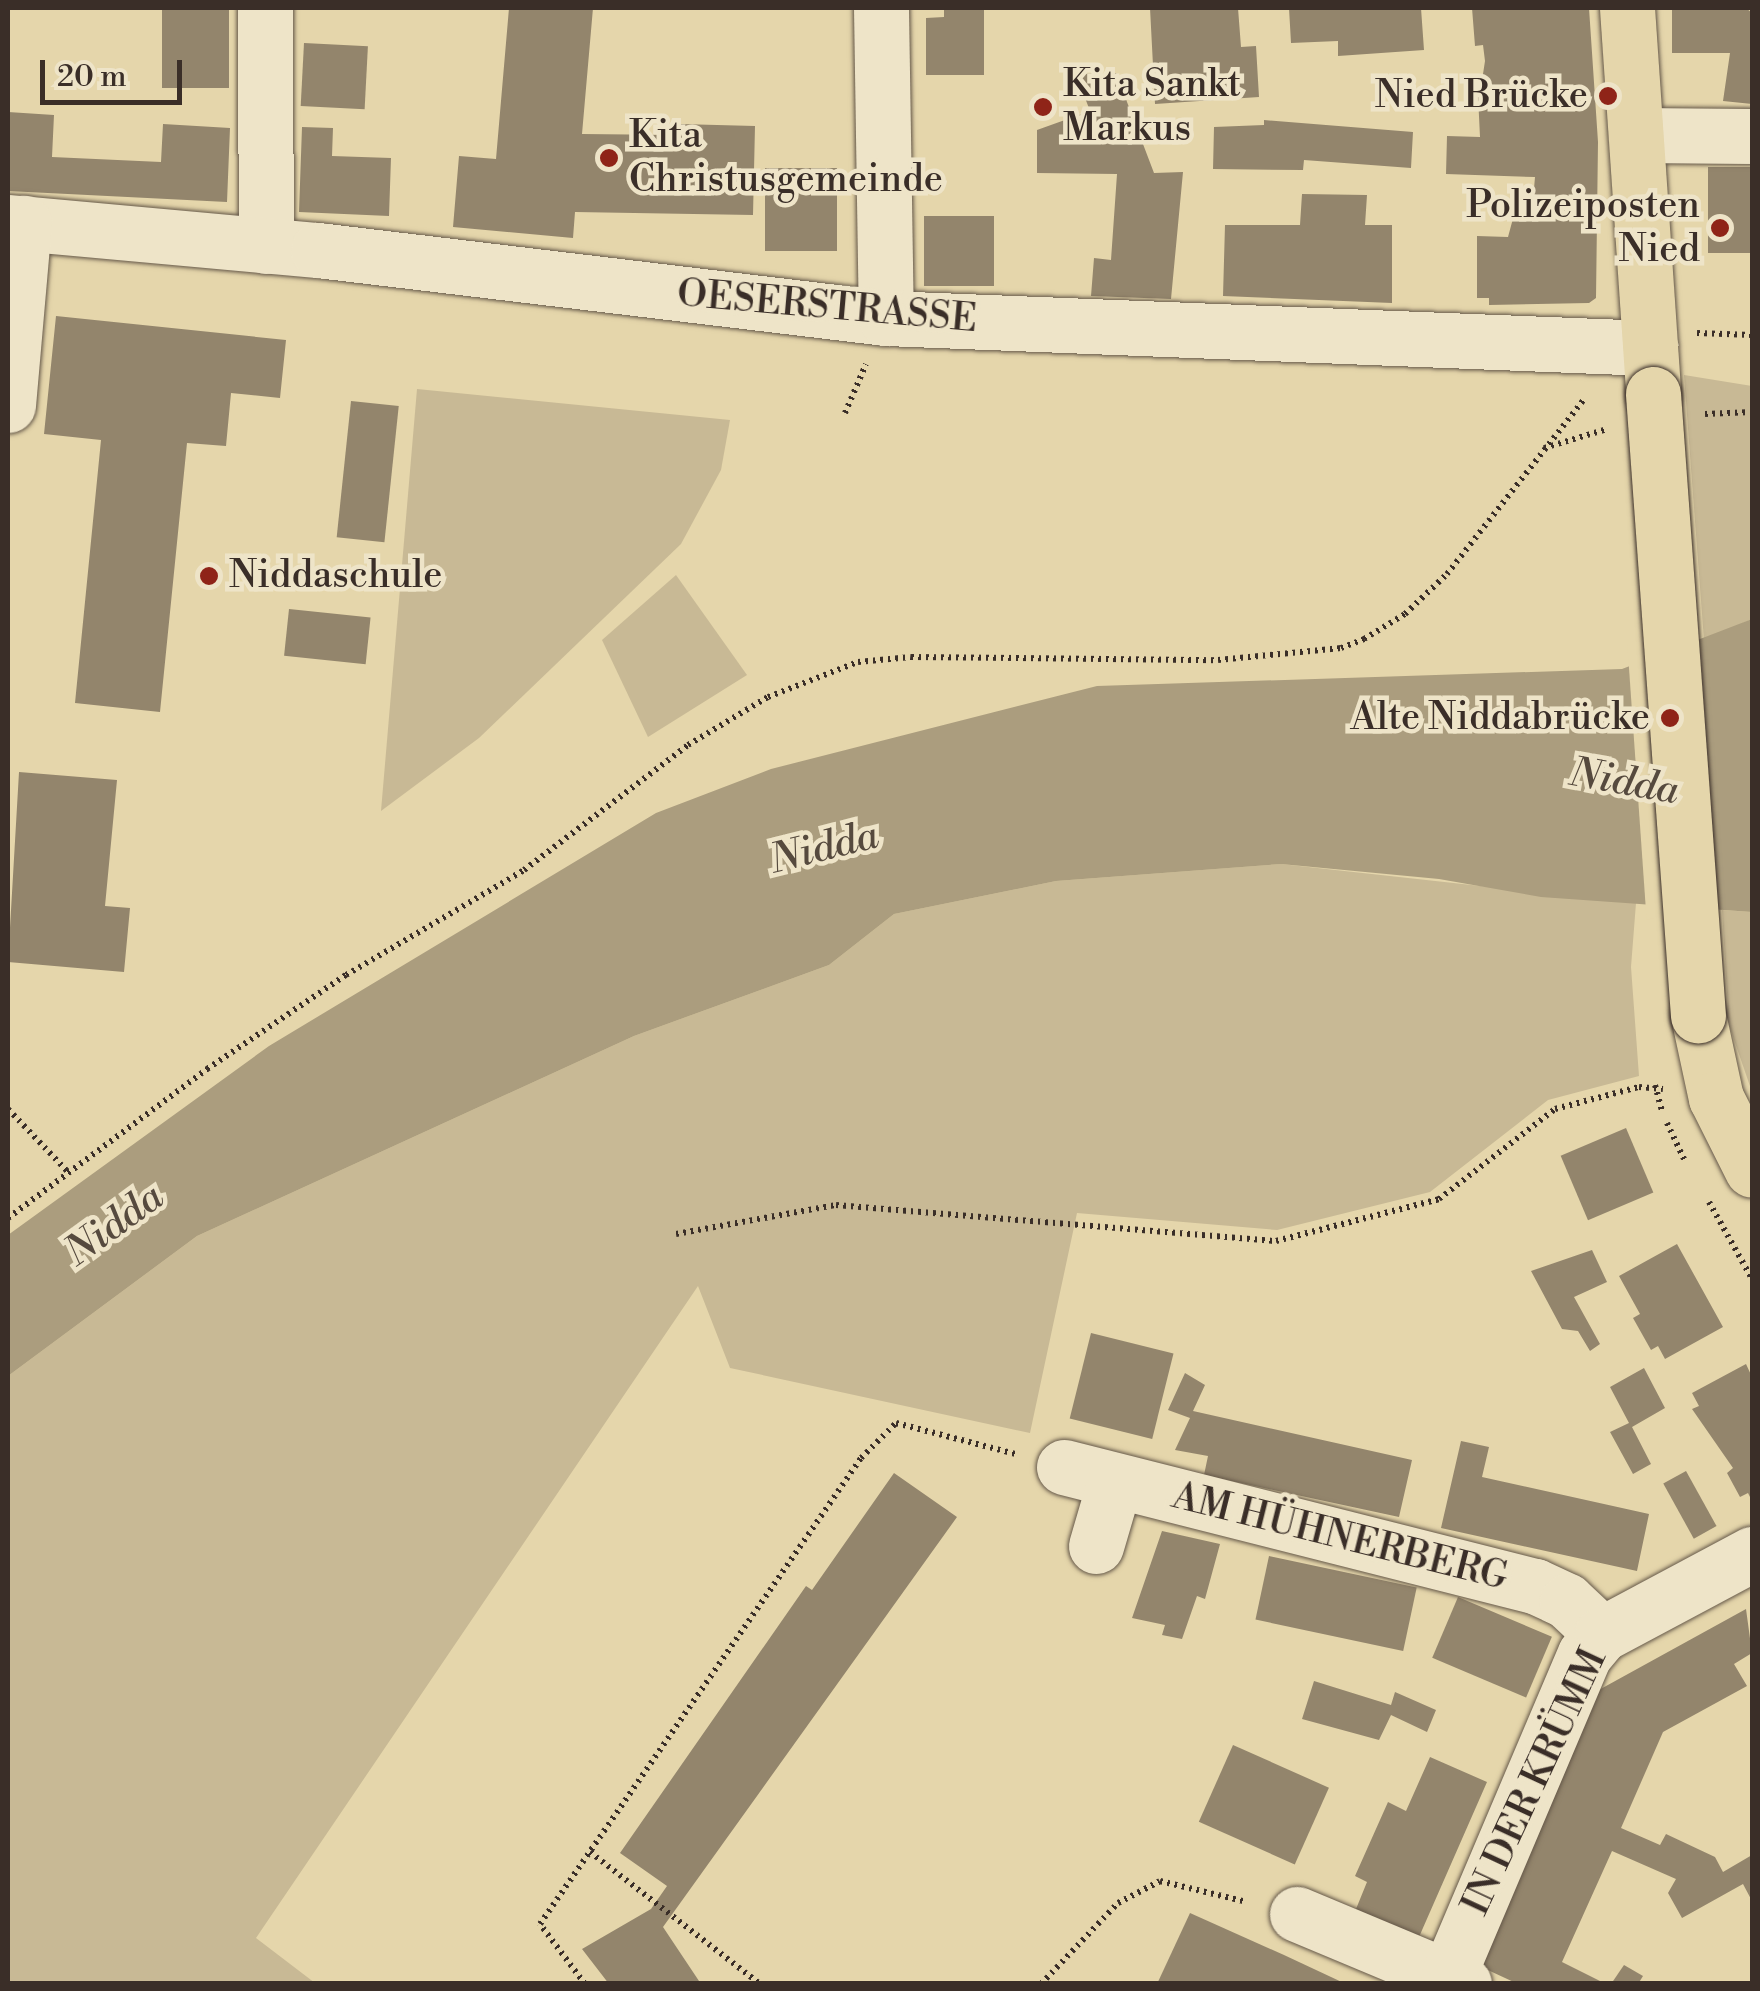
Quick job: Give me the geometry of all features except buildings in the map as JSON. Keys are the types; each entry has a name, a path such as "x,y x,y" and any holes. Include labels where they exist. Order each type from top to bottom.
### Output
{"main road":[{"path":"1626,8 1656,383 1698,1014 1716,1098 1752,1170"}],"street":[{"path":"265,8 266,246"},
{"path":"882,8 886,318"},
{"path":"1636,135 1752,136"},
{"path":"8,405 16,223"},
{"name":"OESERSTRASSE","path":"16,223 266,246 886,318 1656,383"},
{"path":"1090,1474 1096,1546"},
{"name":"AM HÜHNERBERG","path":"1090,1474 1535,1586 1567,1600 1602,1634"},
{"name":"IN DER KRÜMM","path":"1456,1980 1576,1675 1602,1634 1752,1554"},
{"path":"1297,1914 1456,1980"}],"path":[{"path":"1543,448 1752,334"},
{"path":"1656,383 1752,412"},
{"path":"8,1218 207,1069 346,975 524,870 688,745 768,697 858,662 911,657 1218,660 1341,648 1405,614 1447,574 1569,416"},
{"path":"676,1234 836,1204 1276,1240 1439,1198 1555,1109 1640,1087 1716,1098"},
{"path":"8,1108 68,1172"},
{"path":"584,1984 540,1924 862,1458 896,1423 1090,1474"},
{"path":"590,1852 760,1984"},
{"path":"1042,1984 1118,1903 1160,1881 1297,1914"}],"shaded area":[{"path":"1684,375 1752,386 1752,619 1704,640"},
{"path":"417,389 730,420 721,470 681,544 479,738 381,811"},
{"path":"676,575 747,675 648,737 602,640"},
{"path":"1281,864 1636,903 1631,967 1639,1076 1548,1100 1430,1192 1277,1230 1077,1213 1030,1433 730,1368 698,1286 256,1938 315,1983 8,1983 8,1376 197,1236 634,1036 829,965 894,914 1056,881"},
{"path":"1722,910 1752,912 1752,1092 1729,1025"}],"water":[{"name":"Nidda","path":"1752,619 1752,912 1541,897 1439,879 1281,864 1056,881 894,914 829,965 634,1036 197,1236 8,1376 8,1235 269,1046 656,813 771,769 1097,686 1622,669"}],"pier":[{"path":"1699,637 1718,914 1647,919 1627,642"}],"place":[{"name":"Nied Brücke","path":"1608,96"},
{"name":"Kita Sankt Markus","path":"1043,107"},
{"name":"Kita Christusgemeinde","path":"609,158"},
{"name":"Polizeiposten Nied","path":"1720,228"},
{"name":"Niddaschule","path":"209,576"},
{"name":"Alte Niddabrücke","path":"1670,718"}]}
